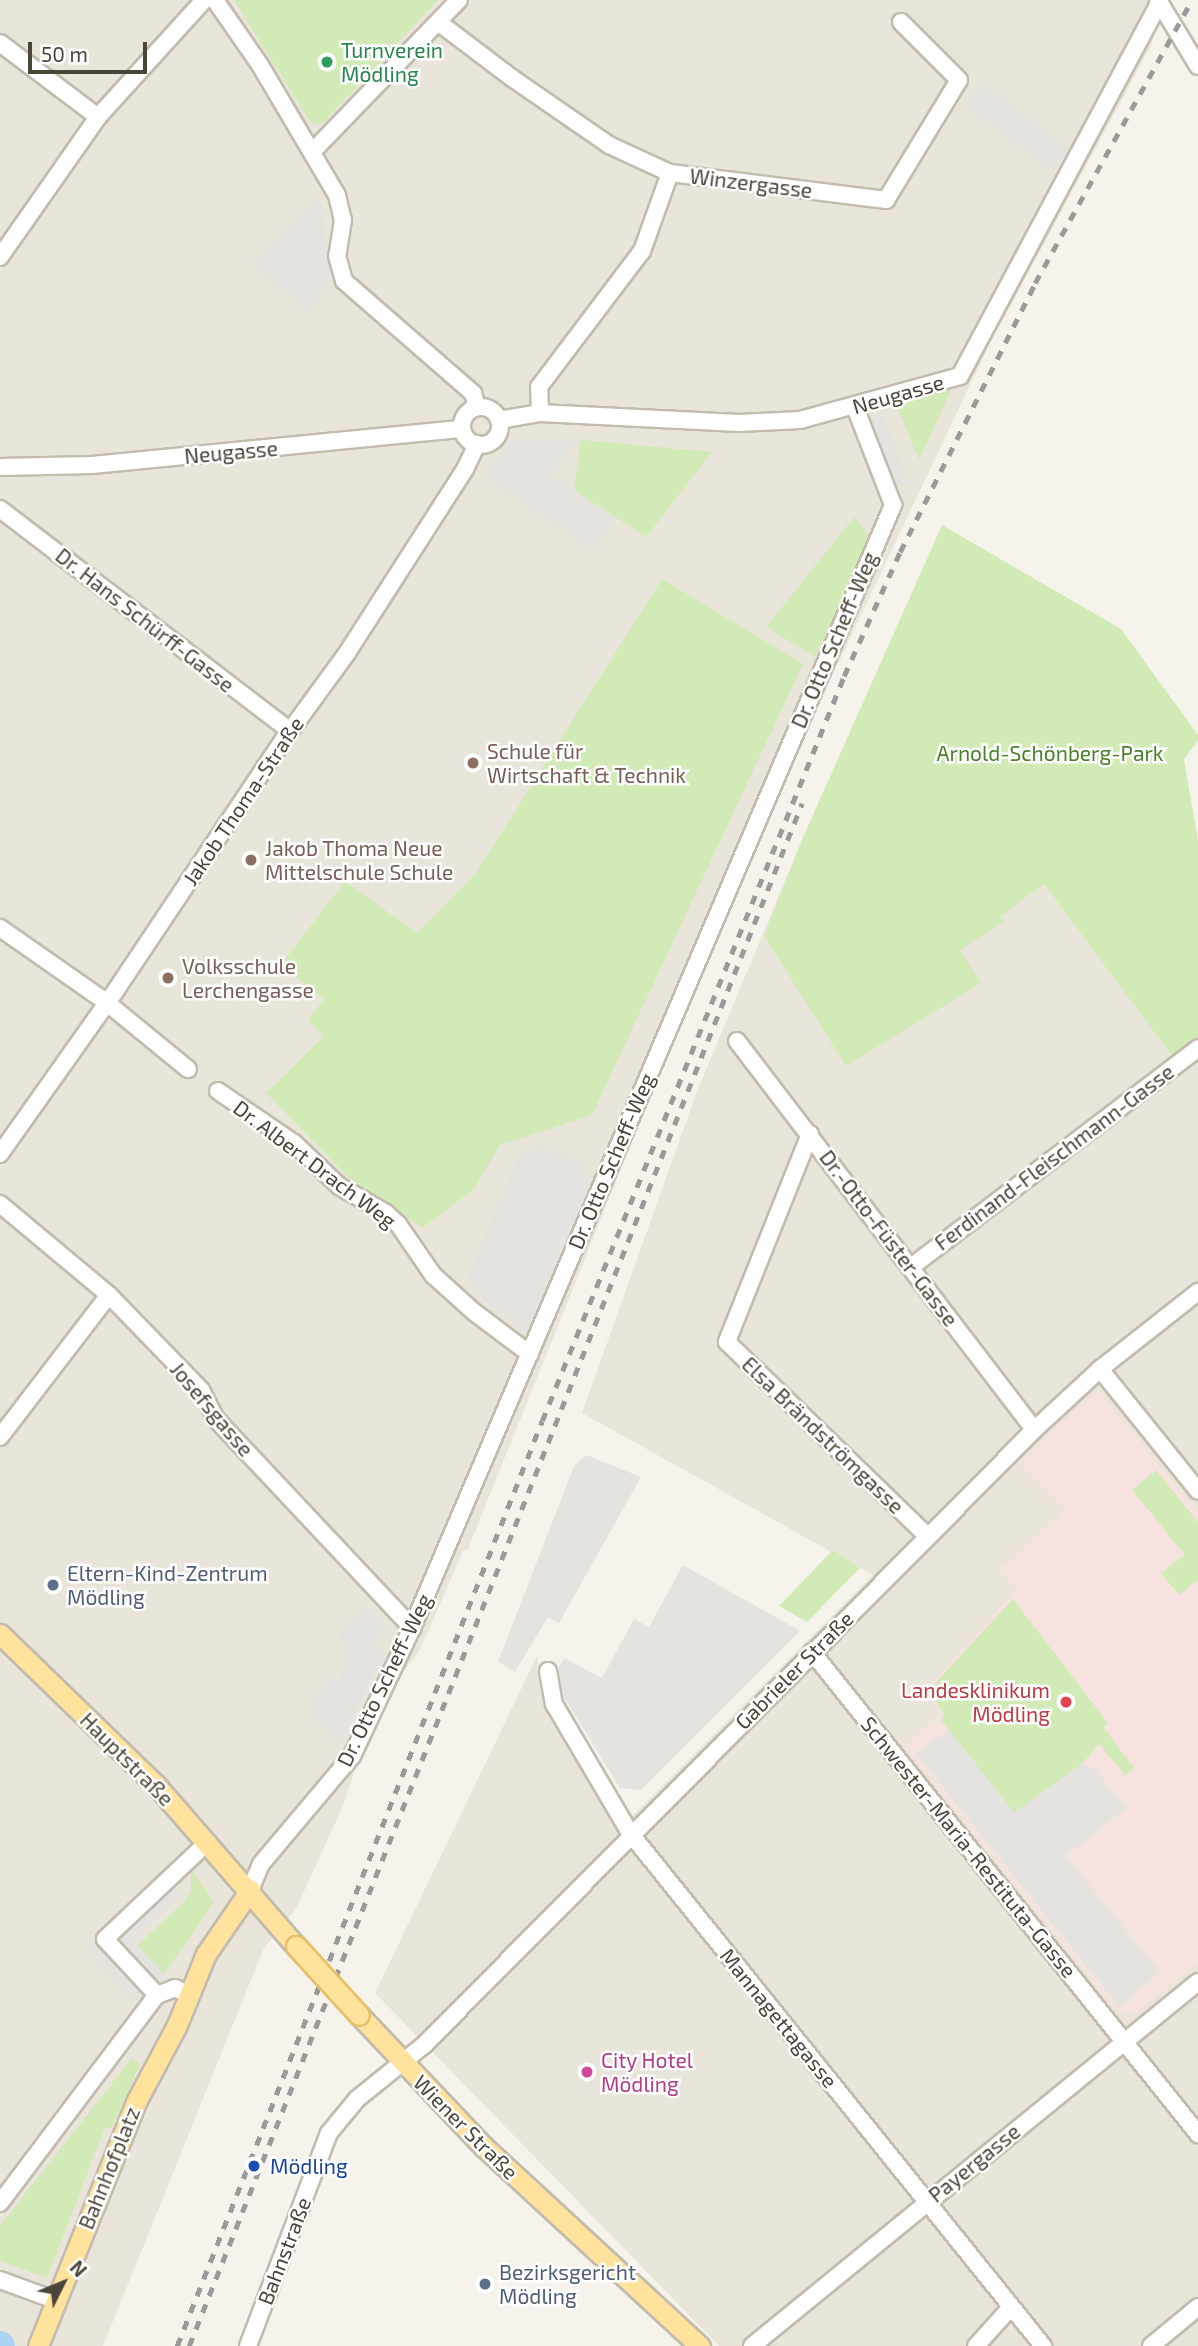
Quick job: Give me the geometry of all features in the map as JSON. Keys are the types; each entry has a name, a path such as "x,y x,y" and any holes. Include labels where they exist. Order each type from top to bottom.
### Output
{"main road":[{"name":"Hauptstraße","path":"0,1633 155,1784 250,1890"},
{"name":"Wiener Straße","path":"250,1890 296,1946 401,2062 516,2177 700,2346"},
{"name":"Bahnhofplatz","path":"38,2346 136,2100 177,2025 206,1954 250,1890"}],"street":[{"path":"0,257 98,117 204,0"},
{"path":"215,0 313,151 337,195 343,220 337,256 344,281 473,393 477,407"},
{"path":"313,151 459,0"},
{"path":"1159,1 1198,66"},
{"name":"Neugasse","path":"499,420 540,413 739,423 800,419 855,407 960,376 1159,1"},
{"name":"Winzergasse","path":"438,22 512,78 609,145 670,173 886,200 959,80 901,22"},
{"path":"0,43 98,117"},
{"path":"540,413 540,387 642,251 670,173"},
{"path":"477,407 488,408 499,420 497,436 488,443 477,444 467,439 462,429 467,413 477,407"},
{"name":"Dr. Otto Scheff-Weg","path":"250,1890 261,1864 352,1756 412,1628 699,952 893,505 855,407"},
{"name":"Neugasse","path":"0,467 92,465 462,429"},
{"name":"Jakob Thoma-Straße","path":"0,1154 289,731 347,653 458,480 477,444"},
{"name":"Dr. Hans Schürff-Gasse","path":"0,509 289,731"},
{"path":"0,928 106,1002 188,1069"},
{"name":"Dr.-Otto-Füster-Gasse","path":"740,1044 1034,1430"},
{"name":"Ferdinand-Fleischmann-Gasse","path":"911,1267 1198,1048"},
{"name":"Dr. Albert Drach Weg","path":"218,1091 294,1143 340,1186 386,1213 398,1224 433,1275 474,1312 530,1354"},
{"name":"Elsa Brändströmgasse","path":"810,1134 727,1342 928,1537"},
{"name":"Josefsgasse","path":"0,1204 109,1295 201,1390 216,1419 412,1628"},
{"name":"Gabrieler Straße","path":"401,2062 424,2045 630,1833 1034,1430 1100,1369 1198,1292"},
{"path":"0,1437 109,1295"},
{"path":"1100,1369 1198,1491"},
{"name":"Schwester-Maria-Restituta-Gasse","path":"812,1651 1198,2134"},
{"name":"Mannagettagasse","path":"548,1671 554,1704 630,1833 1043,2346"},
{"path":"157,1995 105,1939 208,1842"},
{"name":"Payergasse","path":"752,2346 1198,1982"},
{"path":"0,2203 157,1995 175,1988 188,1994"},
{"name":"Bahnstraße","path":"248,2346 329,2133 356,2099 401,2062"},
{"path":"0,2280 55,2301"},
{"path":"976,2346 1011,2307"},
{"path":"1151,2346 1198,2307"}],"shaded area":[{"path":"0,0 1162,0 1151,46 987,349 792,761 666,1058 468,1549 463,1551 420,1650 402,1674 353,1775 345,1801 296,1909 264,1948 103,2346 0,2346"},
{"path":"980,82 1069,149 1053,171 964,104"},
{"path":"320,198 332,281 306,312 253,262"},
{"path":"883,414 908,482 894,486 870,419"},
{"path":"509,441 577,442 550,474 614,519 592,550 483,475"},
{"path":"804,835 1000,917 1044,884 1173,1056 1198,1037 1198,2346 719,2346 375,1993 537,1656 545,1696 617,1831 873,1575 582,1413 696,1094"},
{"path":"534,1145 583,1163 580,1173 592,1177 527,1333 517,1329 507,1314 486,1304 476,1287 466,1282 521,1150 531,1154"},
{"name":"Landesklinikum Mödling","path":"1098,1390 1198,1513 1198,1962 1137,2012 1118,2012 904,1746 941,1714 926,1690 1017,1589 999,1569 1065,1511 1018,1462"},
{"path":"586,1455 641,1477 559,1623 548,1617 515,1672 498,1662 574,1466"},
{"path":"683,1565 800,1631 641,1790 620,1788 560,1691 556,1673 564,1658 602,1678 634,1619 649,1627"},
{"path":"365,1606 387,1627 371,1644 384,1652 339,1745 311,1715 315,1711 307,1704 332,1676 339,1682 348,1644 338,1636"},
{"path":"949,1731 1014,1813 1082,1764 1094,1768 1127,1808 1066,1856 1160,1972 1120,2008 915,1753 936,1736 940,1739"},
{"path":"163,1874 181,1894 132,1940 164,1974 135,2001 85,1948"}],"green space":[{"name":"Turnverein Mödling","path":"234,0 438,0 322,124 311,123"},
{"path":"954,384 919,460 895,403"},
{"path":"581,440 712,452 646,537 574,490"},
{"path":"854,517 871,539 815,657 766,627"},
{"name":"Arnold-Schönberg-Park","path":"942,525 1121,629 1198,735 1198,740 1184,759 1198,841 1198,1037 1173,1057 1044,884 1000,917 1004,921 960,950 981,983 846,1066 764,936 804,835"},
{"path":"662,579 803,664 592,1115 500,1145 474,1189 422,1228 348,1177 266,1093 323,1037 308,1020 324,999 281,965 345,881 417,933 476,873"},
{"path":"1156,1470 1198,1522 1198,1580 1179,1595 1161,1573 1185,1555 1132,1490"},
{"path":"833,1550 860,1568 807,1622 779,1606"},
{"path":"1013,1599 1108,1723 1104,1728 1134,1768 1125,1775 1099,1744 1082,1764 1014,1813 941,1720 944,1714 929,1690"},
{"path":"191,1869 214,1902 164,1974 137,1946 186,1900 191,1890"},
{"path":"132,2058 140,2064 111,2129 105,2127 47,2278 0,2261 0,2226"}],"railway":[{"path":"177,2346 542,1421 844,676 900,552 1035,283 1192,0"},
{"path":"189,2346 802,803"}],"place":[{"name":"Turnverein Mödling","path":"327,62"},
{"name":"Schule für Wirtschaft & Technik","path":"473,763"},
{"name":"Jakob Thoma Neue Mittelschule Schule","path":"251,860"},
{"name":"Volksschule Lerchengasse","path":"168,978"},
{"name":"Eltern-Kind-Zentrum Mödling","path":"53,1585"},
{"name":"Landesklinikum Mödling","path":"1066,1702"},
{"name":"City Hotel Mödling","path":"587,2072"},
{"name":"Mödling","path":"254,2166"},
{"name":"Bezirksgericht Mödling","path":"485,2284"}]}
